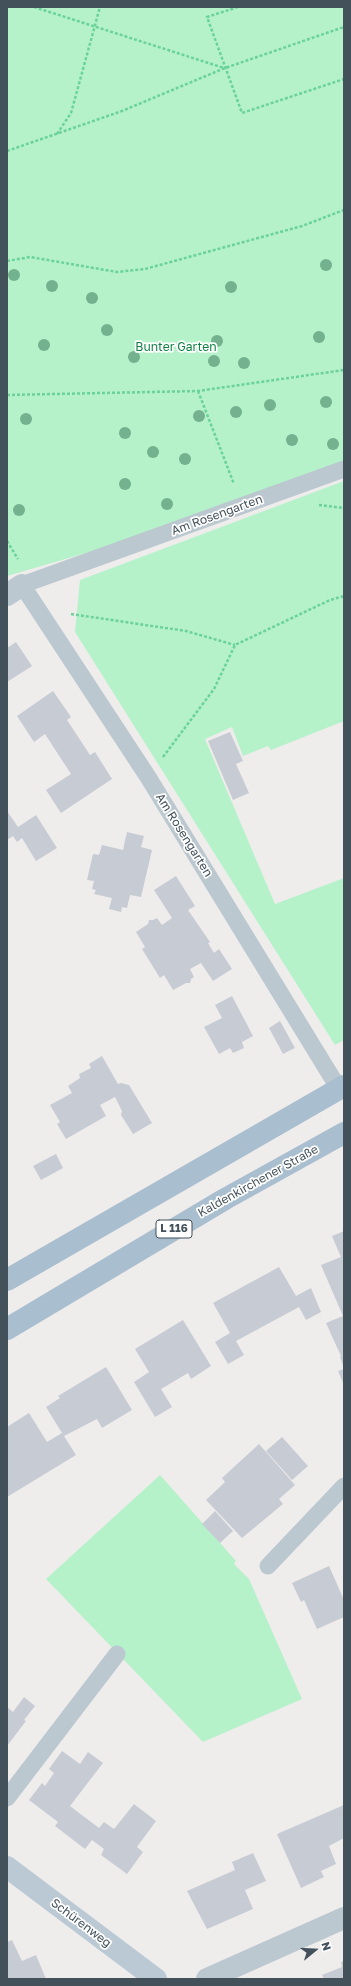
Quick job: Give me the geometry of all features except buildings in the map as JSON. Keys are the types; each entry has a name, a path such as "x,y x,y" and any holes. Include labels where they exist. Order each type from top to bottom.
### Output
{"main road":[{"path":"7,1280 342,1087"},
{"name":"Kaldenkirchener Straße","path":"7,1329 225,1199 344,1133"},
{"name":"Schürenweg","path":"7,1867 156,1979"}],"street":[{"path":"208,1979 344,1918"}],"lane":[{"name":"Am Rosengarten","path":"342,1087 148,777 14,590 344,469"},
{"path":"268,1566 344,1486"},
{"path":"7,1798 117,1654"}],"path":[{"path":"34,7 225,68"},
{"path":"57,134 71,112 100,7"},
{"path":"238,7 207,17 242,113 344,79"},
{"path":"7,150 122,111 225,68 344,27"},
{"path":"7,261 30,257 117,272 145,270 302,226 344,210"},
{"path":"7,395 198,391 344,370"},
{"path":"198,391 243,505"},
{"path":"148,777 214,689 235,645 330,600 344,596"},
{"path":"70,614 186,630 235,645"}],"green space":[{"name":"Bunter Garten","path":"7,7 344,7 344,465 148,535 7,576"},
{"path":"344,481 344,721 271,750 268,746 243,756 232,727 205,739 275,904 344,878 344,1040 335,1045 75,632 80,580"},
{"path":"160,1475 236,1561 234,1564 249,1579 302,1699 203,1742 46,1579"}]}
